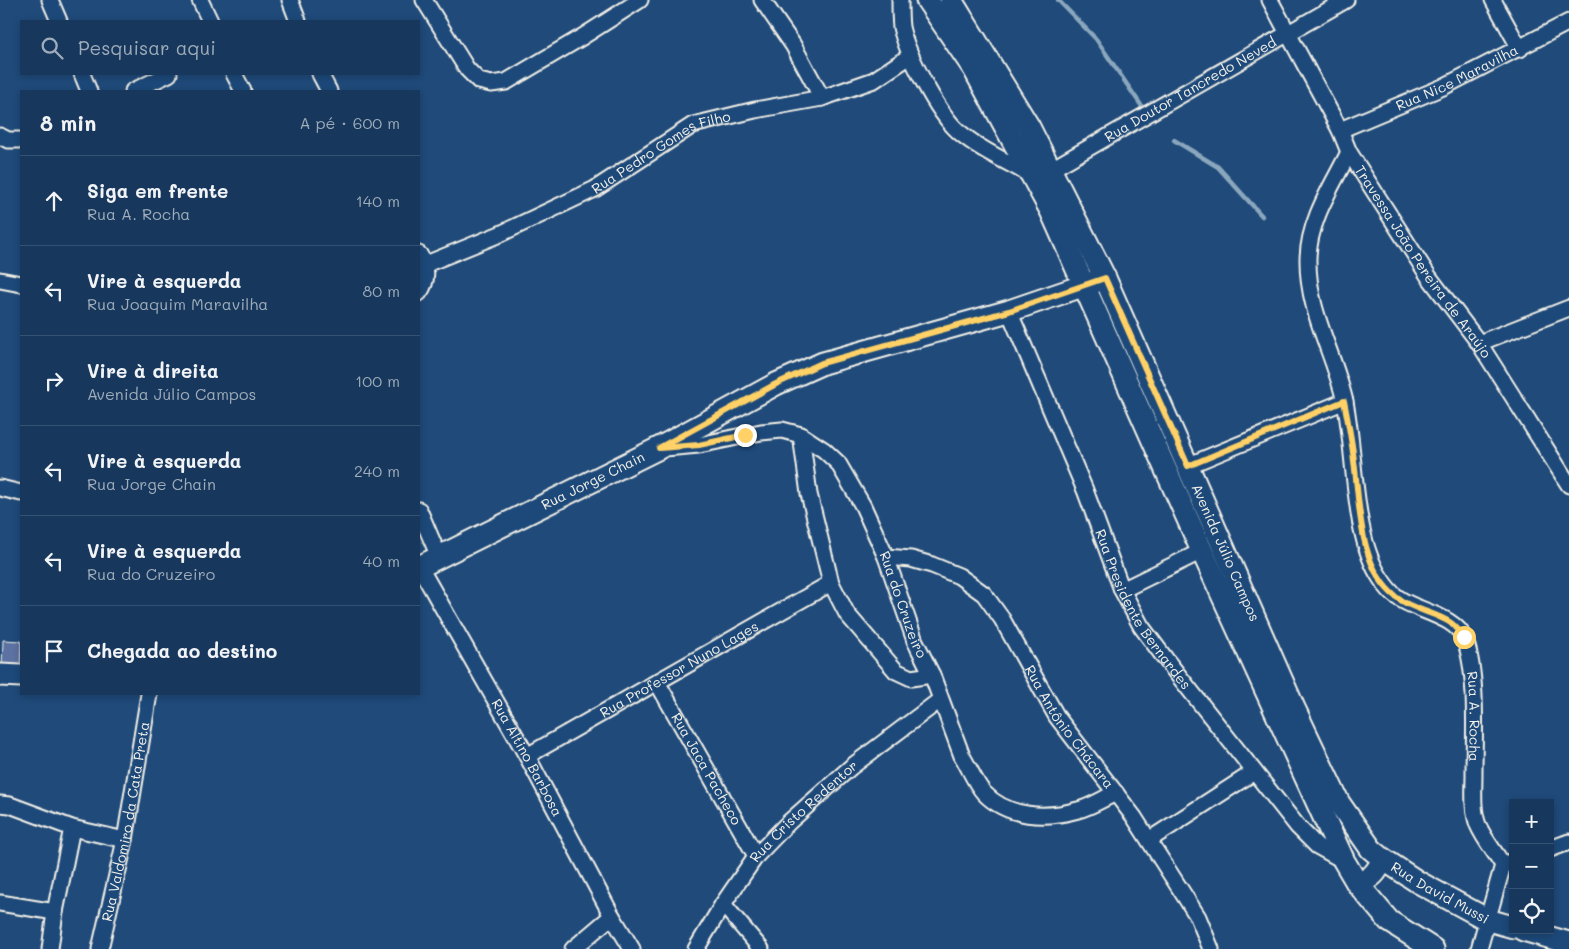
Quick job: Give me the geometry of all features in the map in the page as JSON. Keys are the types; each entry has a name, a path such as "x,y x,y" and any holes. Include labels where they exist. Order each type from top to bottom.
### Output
{"street":[{"path":"50,0 59,20"},
{"path":"200,0 210,20"},
{"path":"290,0 298,20"},
{"path":"424,0 467,70 479,81 491,84 506,82 582,38 640,0"},
{"path":"762,0 793,45 822,98"},
{"path":"900,0 901,26 910,56 944,115 957,130 975,144 1042,173"},
{"path":"927,0 982,64 1029,127 1042,173 1084,285 1202,552 1344,861 1357,883 1389,921 1433,949"},
{"path":"951,0 982,64"},
{"name":"Travessa João Pereira de Araújo","path":"1270,0 1340,130 1349,152 1429,277 1479,343 1569,485"},
{"name":"Rua Doutor Tancredo Neved","path":"1042,173 1346,0"},
{"path":"1493,0 1520,48"},
{"name":"Rua Nice Maravilha","path":"1340,130 1443,87 1569,22"},
{"name":"Rua Pedro Gomes Filho","path":"421,262 500,234 595,189 693,125 755,110 822,98 874,80 910,56"},
{"path":"82,75 89,90"},
{"path":"135,90 167,75"},
{"path":"234,75 242,90"},
{"path":"321,75 328,90"},
{"path":"0,136 8,140 20,140"},
{"name":"Rua A. Rocha","path":"1349,152 1314,221 1308,257 1314,312 1344,401 1354,460 1362,528 1368,552 1381,578 1395,596 1413,607 1452,623 1464,637 1470,656 1474,727 1474,807 1478,825 1508,864"},
{"name":"Avenida Júlio Campos","path":"1042,173 1105,278 1294,708 1335,794 1377,854"},
{"path":"420,291 426,277 421,262"},
{"name":"Rua Jorge Chain","path":"420,566 659,448 776,384 822,363 1009,311 1105,278"},
{"path":"0,280 20,284"},
{"path":"1479,343 1569,308"},
{"name":"Rua Presidente Bernardes","path":"1009,311 1085,490 1122,590 1141,626 1254,772 1304,833 1323,850 1344,861"},
{"path":"1104,330 1124,321"},
{"path":"1188,466 1344,401"},
{"name":"Rua do Cruzeiro","path":"659,448 699,445 761,432 782,430 801,435 824,450 838,463 863,506 886,558 916,641 932,676 962,756 983,792 997,803 1018,813 1044,815 1079,810 1116,793"},
{"path":"801,435 809,494 831,584 847,614 896,671 911,678 932,676"},
{"path":"0,488 20,493"},
{"path":"420,512 439,557"},
{"path":"1122,590 1202,552"},
{"name":"Rua Antônio Chácara","path":"886,558 911,559 932,565 958,576 984,594 1002,620 1057,717 1116,793 1198,917 1211,949"},
{"name":"Rua Altino Barbosa","path":"420,568 632,949"},
{"name":"Rua Professor Nuno Lages","path":"526,756 831,584"},
{"path":"0,675 20,676"},
{"name":"Rua Jaca Pacheco","path":"657,682 756,856"},
{"name":"Rua Valdomiro da Cata Preta","path":"100,949 125,840 149,695"},
{"name":"Rua Cristo Redentor","path":"696,949 723,904 756,856 789,822 851,767 940,700"},
{"path":"1148,840 1254,772"},
{"path":"0,804 10,805 72,828 125,840"},
{"path":"50,949 55,912 72,828"},
{"path":"1554,847 1569,842"},
{"path":"1344,861 1362,850 1377,854 1374,875 1366,881 1357,883"},
{"name":"Rua David Mussi","path":"1377,854 1418,882 1488,920 1509,926"},
{"path":"1479,949 1508,864"},
{"path":"0,903 55,912"},
{"path":"723,904 761,949"},
{"path":"573,949 612,916"},
{"path":"1537,934 1569,943"}],"building":[{"path":"3,640 20,641 20,670 2,669"}],"waterway":[{"path":"1058,0 1096,39 1145,111"},
{"path":"1174,140 1218,167 1262,216"}],"route":[{"path":"745,435 699,445 659,448 776,384 822,363 1009,311 1105,278 1188,466 1220,451 1344,401 1354,460 1362,528 1368,552 1381,578 1395,596 1413,607 1452,623 1464,637"}]}
